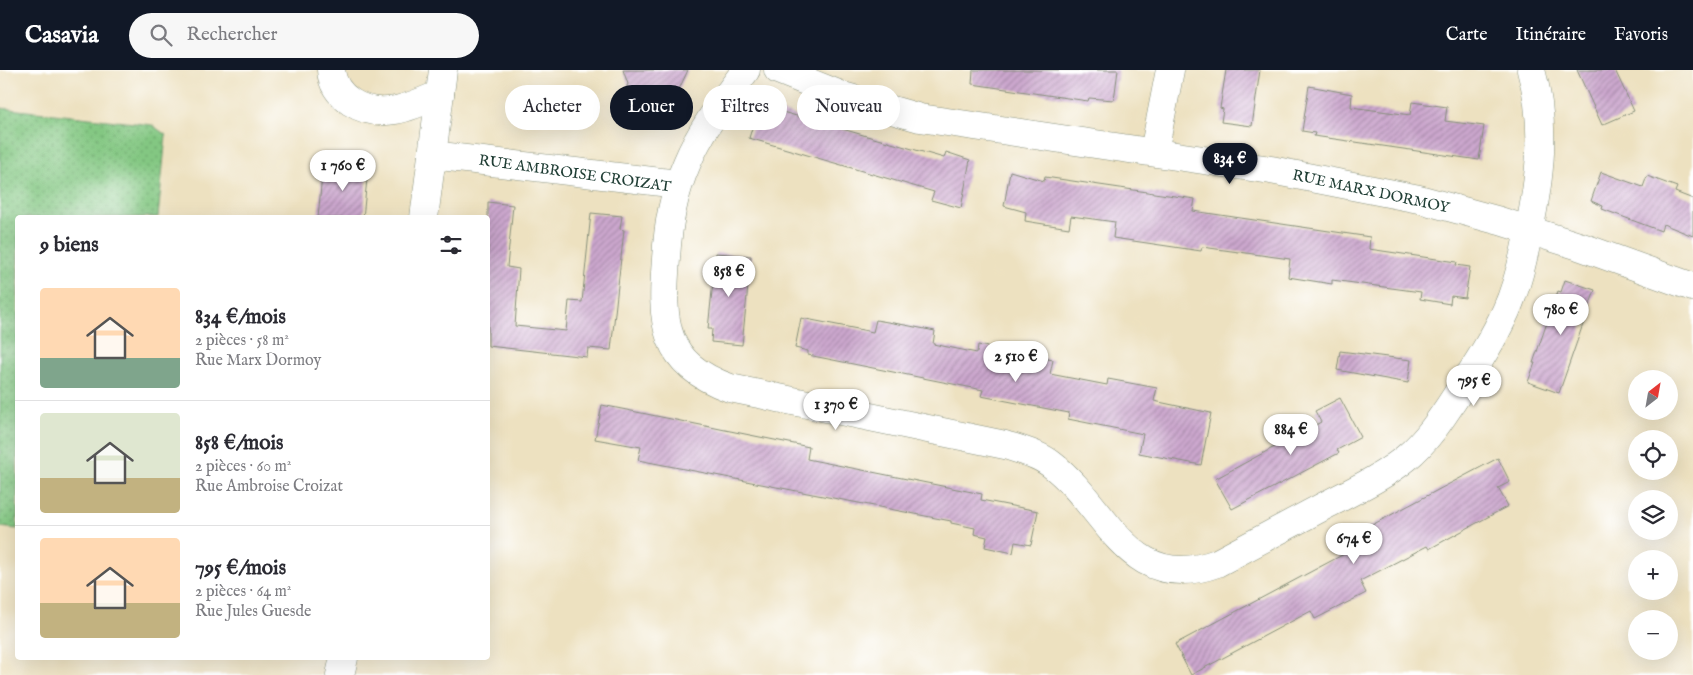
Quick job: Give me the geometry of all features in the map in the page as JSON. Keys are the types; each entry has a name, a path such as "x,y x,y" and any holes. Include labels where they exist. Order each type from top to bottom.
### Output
{"street":[{"path":"331,70 336,89 345,98 357,106 381,112 416,105 441,82"},
{"path":"678,184 693,149 708,123 746,70"},
{"name":"RUE MARX DORMOY","path":"778,70 843,96 920,118 1294,174 1396,194 1529,230 1585,248 1693,288"},
{"path":"1154,152 1170,70"},
{"path":"1529,230 1540,175 1541,151 1539,115 1531,70"},
{"path":"424,215 441,82"},
{"name":"RUE AMBROISE CROIZAT","path":"432,155 678,184 673,200 668,234 663,295 664,309 666,324 674,346 688,365 699,374 730,388 1006,445 1037,456 1050,463 1073,484 1132,553 1159,567 1174,570 1191,570 1218,563 1378,478 1417,448 1440,420 1497,330 1520,273 1529,230"},
{"path":"340,675 344,660"}],"green space":[{"path":"0,108 152,125 166,135 158,215 15,215 15,529 0,527"}],"building":[{"path":"623,70 688,70 681,85 628,84"},
{"path":"973,70 1118,70 1114,100 1089,98 1088,101 972,84"},
{"path":"1226,70 1260,70 1252,126 1221,122 1223,109 1220,108"},
{"path":"1577,70 1615,70 1634,111 1602,125"},
{"path":"1309,86 1352,94 1351,107 1410,115 1412,102 1447,107 1445,121 1484,126 1479,160 1314,136 1315,133 1302,131"},
{"path":"787,113 797,116 797,130 846,130 944,158 946,152 970,160 961,208 931,200 934,192 749,138 751,130 787,130"},
{"path":"323,165 368,169 363,215 318,215"},
{"path":"1010,171 1044,181 1045,177 1195,199 1193,211 1370,237 1369,249 1457,262 1456,265 1470,267 1465,298 1451,296 1450,304 1420,299 1421,292 1332,280 1332,284 1288,277 1290,259 1202,247 1201,251 1113,238 1115,222 1071,216 1069,228 1025,221 1026,212 1004,206"},
{"path":"1601,172 1643,187 1647,176 1677,187 1675,192 1693,199 1693,236 1663,224 1661,231 1602,209 1603,206 1591,201"},
{"path":"488,202 513,205 507,267 519,269 515,326 566,331 569,301 582,302 591,213 622,216 620,229 624,230 611,350 588,348 587,357 490,346 490,215 488,215"},
{"path":"716,253 751,256 742,345 711,342 712,329 708,329"},
{"path":"1565,280 1595,290 1559,393 1528,382 1558,291 1561,292"},
{"path":"801,318 873,332 876,320 905,325 935,331 933,344 977,353 978,345 1053,360 1050,374 1107,385 1108,379 1157,388 1154,401 1211,413 1201,465 1139,453 1143,434 1068,419 1069,413 981,396 983,390 808,355 808,351 795,348"},
{"path":"1340,351 1411,360 1408,383 1337,370"},
{"path":"1340,398 1361,437 1337,450 1339,453 1232,509 1215,479 1321,422 1315,411"},
{"path":"602,405 809,447 807,459 982,494 981,500 1038,511 1031,545 1015,542 1013,553 985,547 987,537 974,534 975,528 951,523 951,521 638,460 641,447 595,439"},
{"path":"1498,458 1510,482 1498,488 1508,506 1429,549 1427,546 1360,581 1366,593 1315,619 1311,611 1191,675 1175,644 1346,553 1340,542"}]}
